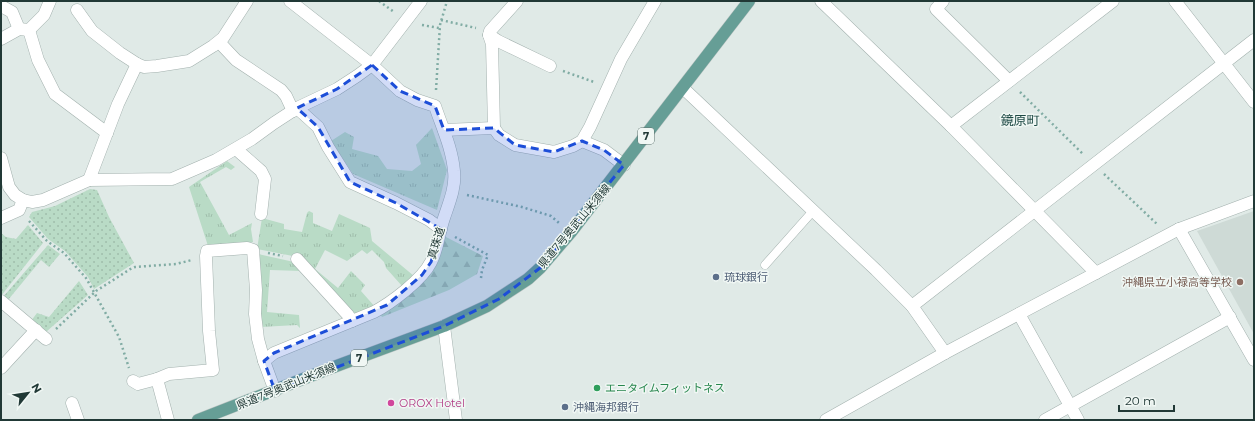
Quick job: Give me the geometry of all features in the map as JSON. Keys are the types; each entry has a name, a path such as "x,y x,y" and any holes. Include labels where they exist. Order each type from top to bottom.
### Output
{"main road":[{"name":"県道7号奥武山米須線","path":"198,420 444,326 487,306 528,279 540,268 572,232 749,1"}],"street":[{"path":"1,39 24,30 44,15 50,1"},
{"path":"77,10 92,31 120,53 144,67 189,61 219,42 247,1"},
{"path":"290,1 372,65 400,91 417,100 435,106"},
{"path":"1,218 21,205 43,200 89,180 172,179 200,168 236,149 295,110 337,89 358,76 372,65 421,1"},
{"path":"517,1 490,31 489,35 492,44 494,128 499,135 515,144 554,152 568,148 582,141 590,127 628,44 655,1"},
{"path":"821,1 951,126 1096,272"},
{"path":"943,1 936,9 1009,81"},
{"path":"951,126 1113,1"},
{"path":"1175,1 1254,102"},
{"path":"1,6 12,12 24,30 55,94 107,133"},
{"path":"489,35 498,41 550,66"},
{"path":"912,306 1254,40"},
{"path":"219,42 236,60 281,90 295,110 318,127 328,147 350,182 396,202 429,220 441,229"},
{"path":"89,180 118,104 137,64"},
{"path":"682,88 912,306 945,353"},
{"name":"真珠道","path":"264,361 274,353 374,312 387,305 422,275 431,262 453,192 455,172 453,159 435,106"},
{"path":"444,130 494,128"},
{"path":"582,141 604,150 624,165"},
{"path":"236,149 261,172 265,179 260,214"},
{"path":"1,158 9,187 21,205"},
{"path":"826,420 945,353 1179,228 1254,201"},
{"path":"1179,228 1254,360"},
{"path":"133,382 138,384 169,374 213,370 208,331 207,250 247,248 253,250 256,290 255,314 258,339 275,391"},
{"path":"297,259 352,321"},
{"path":"1,301 46,338"},
{"path":"1019,314 1078,420"},
{"path":"1045,420 1230,317"},
{"path":"444,326 456,420"},
{"path":"1,368 36,330"},
{"path":"157,379 168,420"},
{"path":"72,403 78,420"}],"lane":[{"path":"765,265 813,211"}],"path":[{"path":"379,1 406,19"},
{"path":"435,106 439,28 447,1"},
{"path":"441,20 476,28 489,35"},
{"path":"550,66 607,87"},
{"path":"453,192 522,207 551,216 572,232"},
{"path":"21,205 47,241 64,253 86,278 119,337 133,382"},
{"path":"441,229 488,255 482,270 481,278"},
{"path":"253,250 297,259"},
{"path":"46,338 96,291 135,267 180,263 206,256"}],"highlighted area":[{"path":"372,65 400,91 435,106 444,130 494,128 515,145 554,152 582,141 604,150 624,165 540,268 499,299 444,326 275,391 264,361 274,353 387,305 422,275 431,262 441,229 396,203 350,182 318,127 297,108 337,89"}],"shaded area":[{"name":"沖縄県立小禄高等学校","path":"1254,211 1254,334 1197,231"}],"green space":[{"path":"432,128 447,170 437,210 353,174 331,141 345,132 354,137 352,149 378,156 387,169 412,171 421,164 416,145"},
{"path":"227,161 235,167 231,170 226,167 200,182 229,235 252,223 251,229 253,242 208,246 189,187"},
{"path":"90,189 97,190 109,217 134,263 94,289 88,277 65,251 48,239 29,217 32,212 55,206"},
{"path":"309,211 313,213 313,223 332,231 339,214 370,228 372,241 414,276 402,286 386,268 384,262 372,250 367,254 362,250 347,261 325,250 315,269 338,288 351,271 365,285 361,291 376,308 354,315 298,257 257,249 262,218 284,224 284,229 302,232 307,213"},
{"path":"28,225 43,243 1,296 1,233 6,237 16,239"},
{"path":"444,236 483,256 477,274 449,290 382,317 380,314 424,281"},
{"path":"48,245 60,254 49,267 41,260 8,300 3,297"},
{"path":"258,254 294,262 302,271 270,270 267,312 299,315 300,328 297,325 261,327"},
{"path":"79,281 88,295 46,332 31,321 37,313 49,317"}],"place":[{"name":"琉球銀行","path":"716,277"},
{"name":"沖縄県立小禄高等学校","path":"1240,282"},
{"name":"エニタイムフィットネス","path":"597,388"},
{"name":"OROX Hotel","path":"391,403"},
{"name":"沖縄海邦銀行","path":"565,407"}],"district":[{"name":"鏡原町","path":"1020,120"}]}
